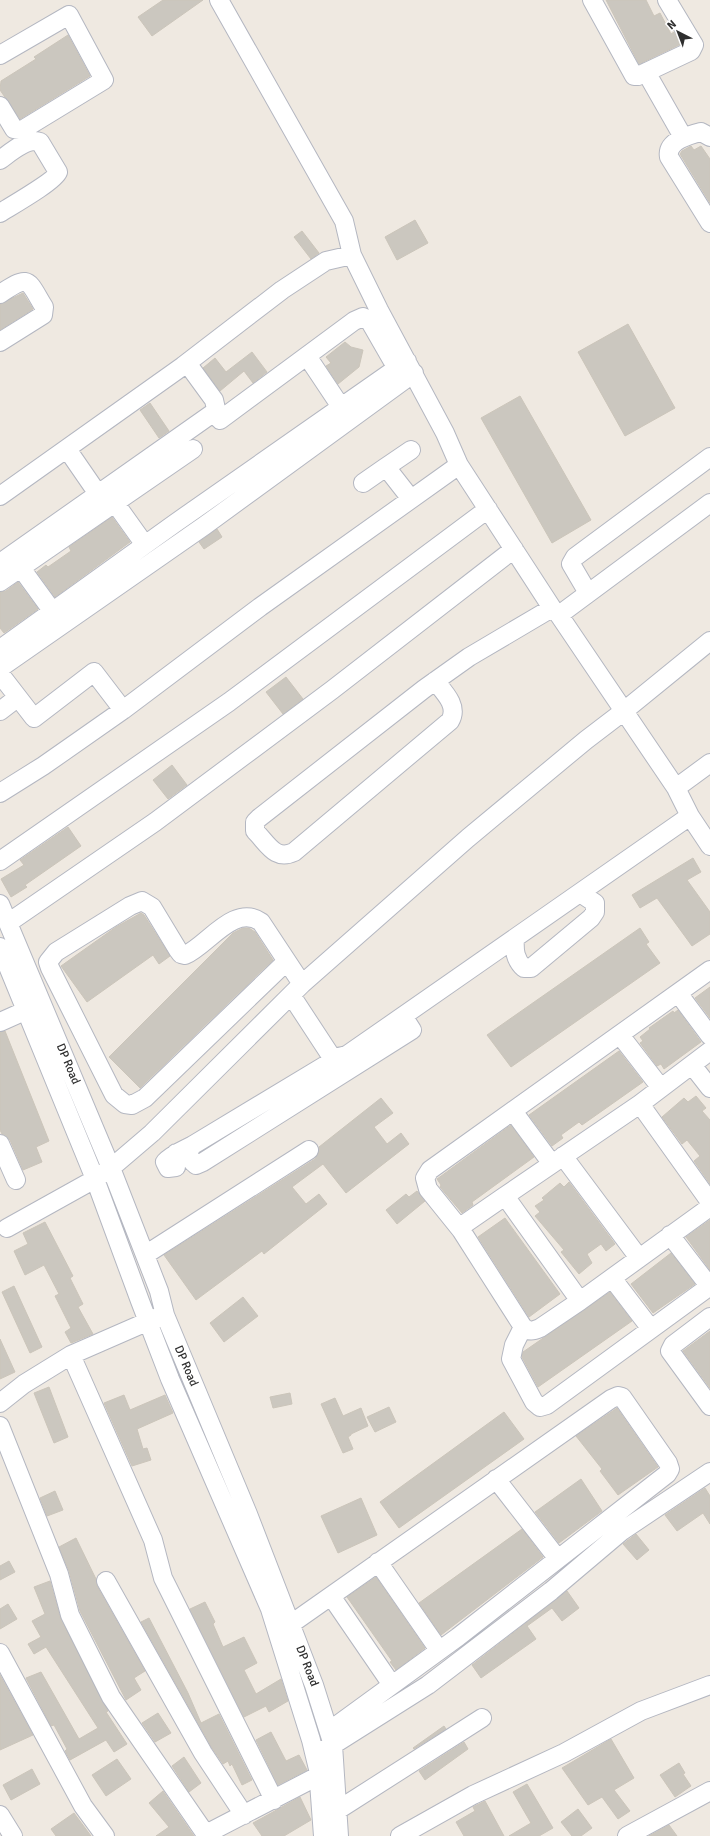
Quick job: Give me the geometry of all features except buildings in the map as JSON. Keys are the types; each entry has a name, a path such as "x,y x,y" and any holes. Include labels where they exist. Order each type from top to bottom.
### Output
{"street":[{"path":"219,0 344,221 352,255 404,362 459,465 556,612 676,788 690,816 707,836"},
{"path":"592,0 632,74 638,76 688,54 694,45 667,0"},
{"path":"0,55 69,14 104,80 22,130 14,128 0,106"},
{"path":"646,72 683,137"},
{"path":"710,137 701,132 683,137 670,148 668,152 669,157 710,223"},
{"path":"0,160 25,143 36,141 40,142 58,172 49,182 0,213"},
{"path":"0,496 187,363 282,290 318,265 326,261 352,255"},
{"path":"0,294 24,280 29,282 45,311 43,315 0,342"},
{"path":"220,420 354,321 364,317 369,320 404,362"},
{"path":"307,356 337,401"},
{"path":"254,461 337,401 404,362"},
{"path":"0,649 404,362"},
{"path":"0,668 204,526 404,362"},
{"path":"0,582 7,559 213,413 216,409 214,400 187,363"},
{"path":"67,449 98,494"},
{"path":"7,559 115,503 193,449"},
{"path":"363,483 411,450"},
{"path":"588,593 571,564 575,557 710,457"},
{"path":"0,793 44,766 123,710 260,607 459,465"},
{"path":"386,467 412,499"},
{"path":"115,503 145,545"},
{"path":"435,681 452,708 453,716 450,721 294,852 286,856 276,853 256,831 255,822 435,681 469,657 556,612 588,593 710,503"},
{"path":"0,861 229,702 488,509"},
{"path":"8,922 155,822 326,695 514,549"},
{"path":"7,559 53,612"},
{"path":"8,1228 95,1179 111,1168 152,1132 296,990 468,838 586,740 710,642"},
{"path":"0,674 17,698 34,718 94,672 123,710"},
{"path":"0,711 17,698"},
{"path":"676,788 710,762"},
{"path":"176,1154 340,1057 347,1055 690,816"},
{"path":"516,938 515,952 519,964 524,968 531,968 590,918 595,912 595,904 580,893"},
{"path":"286,962 145,1098 132,1105 125,1104 114,1095 48,962 56,952 130,906 142,901 152,907 181,954 185,955 190,953 234,920 248,917 256,918 261,922 286,962 296,990 331,1056 340,1057"},
{"name":"DP Road","path":"0,904 111,1168 159,1291 165,1316 244,1503 284,1627 292,1676 314,1753 318,1776 323,1836"},
{"name":"DP Road","path":"0,947 95,1179 170,1379 270,1609 284,1627 314,1685 331,1738 339,1836"},
{"path":"710,970 430,1170 425,1178 428,1189 461,1230 527,1331 534,1331 540,1328 580,1301 710,1207"},
{"path":"678,993 710,1036"},
{"path":"0,1022 42,1003"},
{"path":"193,1145 189,1150 189,1156 196,1165 412,1030 403,1016"},
{"path":"620,1035 661,1088"},
{"path":"461,1230 463,1225 640,1104 710,1051"},
{"path":"692,1065 710,1088"},
{"path":"640,1104 710,1202"},
{"path":"513,1111 558,1160 639,1258"},
{"path":"0,1144 16,1180"},
{"path":"145,1255 308,1150"},
{"path":"505,1196 580,1301"},
{"path":"523,1327 514,1345 512,1359 534,1402 540,1407 547,1405 710,1287 670,1235"},
{"path":"612,1278 651,1329"},
{"path":"0,1403 24,1384 71,1355 148,1321 165,1316"},
{"path":"710,1317 673,1345 670,1352 710,1406"},
{"path":"71,1355 153,1540 163,1578 274,1800"},
{"path":"284,1627 331,1596 611,1399 618,1396 622,1397 668,1463 670,1469 667,1474 392,1685 314,1753"},
{"path":"0,1426 59,1574 70,1616 111,1697 206,1835 318,1776"},
{"path":"331,1738 428,1685 551,1591 622,1531 710,1472"},
{"path":"496,1479 558,1559"},
{"path":"228,1512 244,1503"},
{"path":"378,1562 439,1650"},
{"path":"106,1581 203,1753 244,1815"},
{"path":"331,1596 392,1685"},
{"path":"0,1653 82,1806 105,1836"},
{"path":"400,1836 473,1795 564,1753 641,1711 710,1685"},
{"path":"338,1810 482,1718"},
{"path":"627,1836 710,1791"},
{"path":"0,1814 13,1836"}]}
